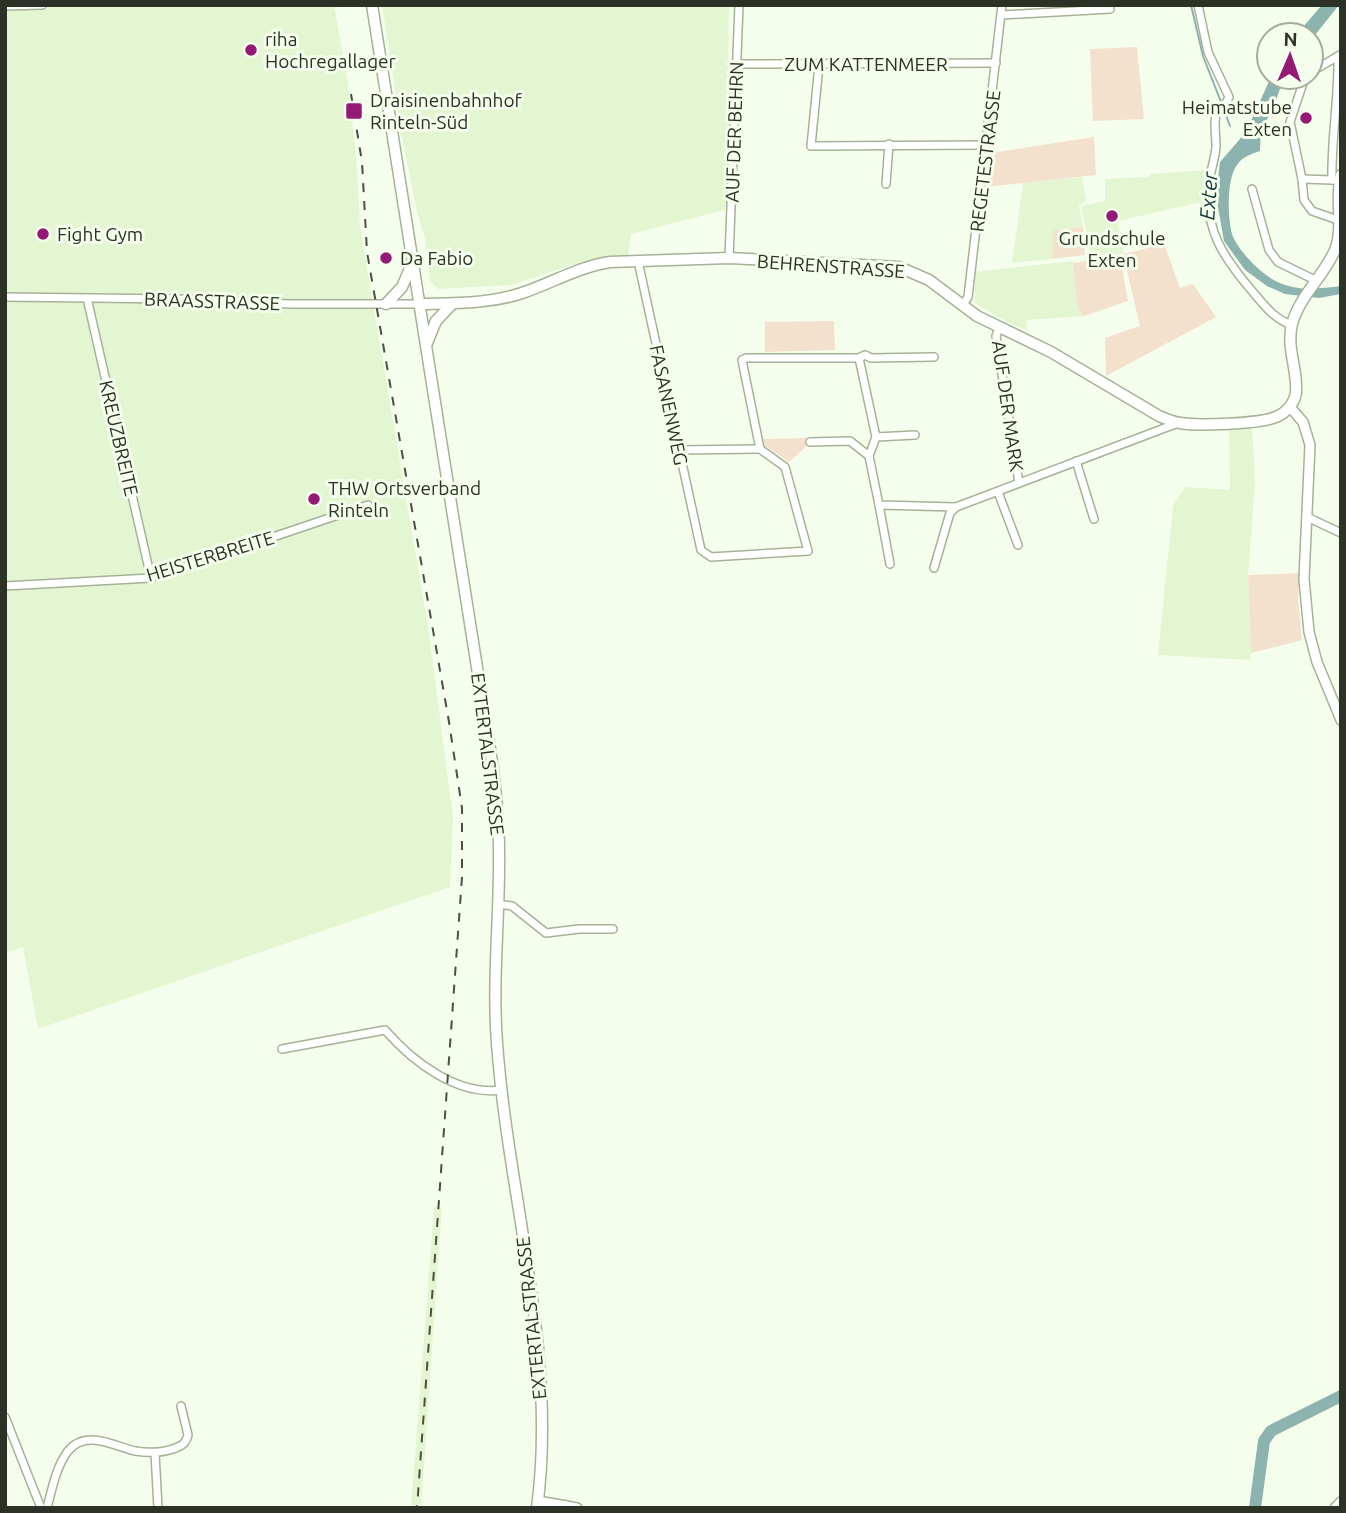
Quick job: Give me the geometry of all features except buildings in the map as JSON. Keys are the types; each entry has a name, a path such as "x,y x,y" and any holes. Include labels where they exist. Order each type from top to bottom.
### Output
{"main road":[{"name":"EXTERTALSTRASSE","path":"372,5 498,812 495,1000 502,1090 537,1350 542,1425 537,1504"},
{"path":"1290,407 1296,392 1290,339 1292,325 1302,301 1334,252 1339,236 1338,178"},
{"name":"BEHRENSTRASSE","path":"419,303 452,304 505,298 591,265 638,261 729,258 899,267 929,280 977,316 1051,352 1159,416 1178,423 1203,425 1266,419 1273,418 1290,407"},
{"path":"386,304 403,285 412,263"},
{"path":"426,344 436,321 452,304"}],"street":[{"path":"5,6 42,5"},
{"name":"AUF DER BEHRN","path":"729,258 739,5"},
{"name":"REGETESTRASSE","path":"963,305 968,297 1002,5"},
{"path":"1198,5 1208,52 1229,97 1214,120 1216,146 1209,188 1214,236 1229,264 1268,310 1283,322 1292,325"},
{"path":"1002,15 1080,8 1110,9"},
{"path":"1302,179 1338,178 1332,161 1340,55"},
{"name":"ZUM KATTENMEER","path":"736,64 996,63"},
{"path":"819,65 811,146 987,145"},
{"path":"1300,91 1290,122 1304,200 1312,211 1338,220"},
{"path":"886,184 889,144"},
{"path":"1252,189 1269,250 1278,262 1314,281"},
{"name":"FASANENWEG","path":"638,261 701,550 711,557 808,551 785,467 760,449"},
{"name":"BRAASSTRASSE","path":"5,298 419,303"},
{"name":"KREUZBREITE","path":"87,298 151,578"},
{"name":"AUF DER MARK","path":"999,328 996,336 1019,483"},
{"path":"679,450 760,449 742,360 859,358 865,355 871,358 934,357"},
{"path":"859,358 876,437 869,456 890,564"},
{"path":"1290,407 1303,422 1310,445 1304,579 1309,632 1317,662 1341,720"},
{"path":"879,505 956,507 1178,423"},
{"path":"876,437 915,435"},
{"path":"810,442 850,441 869,456"},
{"path":"1076,461 1094,519"},
{"path":"998,492 1018,545"},
{"name":"HEISTERBREITE","path":"5,586 151,578 368,505"},
{"path":"934,568 950,513 956,507"},
{"path":"1307,517 1341,533"},
{"path":"498,904 512,906 546,933 613,929"},
{"path":"282,1049 385,1030 409,1055 448,1080 477,1089 502,1090"},
{"path":"47,1508 60,1468 69,1451 80,1442 97,1440 155,1453 175,1448 187,1441 188,1435 181,1406"},
{"path":"5,1417 41,1508"},
{"path":"155,1453 159,1508"},
{"path":"1335,1508 1341,1502"},
{"path":"537,1504 577,1508"}],"shaded area":[{"path":"5,5 334,5 348,83 360,226 429,633 453,817 450,887 38,1029 23,947 5,953"},
{"path":"382,5 729,5 728,79 733,89 728,209 631,234 628,256 568,266 512,285 438,289 430,281 425,238 402,137"},
{"path":"1137,47 1144,119 1093,121 1090,49"},
{"path":"1094,137 1096,175 985,187 990,153"},
{"name":"Grundschule Exten","path":"1205,170 1206,201 1118,221 1124,253 1092,260 1081,206 1105,201 1105,179"},
{"path":"1082,177 1086,200 1079,206 1083,227 1055,230 1052,259 1012,263 1023,183"},
{"path":"1083,227 1085,255 1052,259 1054,230"},
{"path":"1164,244 1180,288 1193,284 1216,317 1106,376 1105,338 1140,326 1123,254"},
{"path":"1120,256 1128,301 1084,316 1078,310 1073,263"},
{"path":"1073,261 1078,310 1084,316 1026,320 1027,330 1010,324 975,303 974,272"},
{"path":"834,321 835,350 765,352 765,322"},
{"path":"1252,425 1255,482 1248,575 1251,660 1158,655 1173,506 1185,487 1230,490 1229,427"},
{"path":"806,438 807,446 789,462 764,445 763,439"},
{"path":"1300,573 1298,600 1302,640 1251,653 1248,575"},
{"path":"434,1207 442,1207 421,1508 411,1508"}],"water":[{"path":"1322,5 1339,5 1325,22 1308,21"},
{"path":"1265,91 1279,91 1272,112 1261,128 1260,151 1239,162 1233,172 1229,213 1237,245 1256,266 1280,283 1315,289 1341,286 1341,294 1319,298 1285,294 1267,286 1245,270 1224,241 1216,196 1220,162 1246,132"}],"waterway":[{"path":"1191,5 1203,56 1221,102"},
{"path":"1223,107 1230,126"},
{"name":"Exter","path":"1255,1508 1264,1441 1271,1431 1341,1396"}],"railway":[{"path":"351,94 362,162 367,252 462,808 462,877 417,1508"}],"place":[{"name":"riha Hochregallager","path":"251,50"},
{"name":"Draisinenbahnhof Rinteln-Süd","path":"354,111"},
{"name":"Heimatstube Exten","path":"1306,118"},
{"name":"Grundschule Exten","path":"1112,216"},
{"name":"Fight Gym","path":"43,234"},
{"name":"Da Fabio","path":"386,258"},
{"name":"THW Ortsverband Rinteln","path":"314,499"}]}
